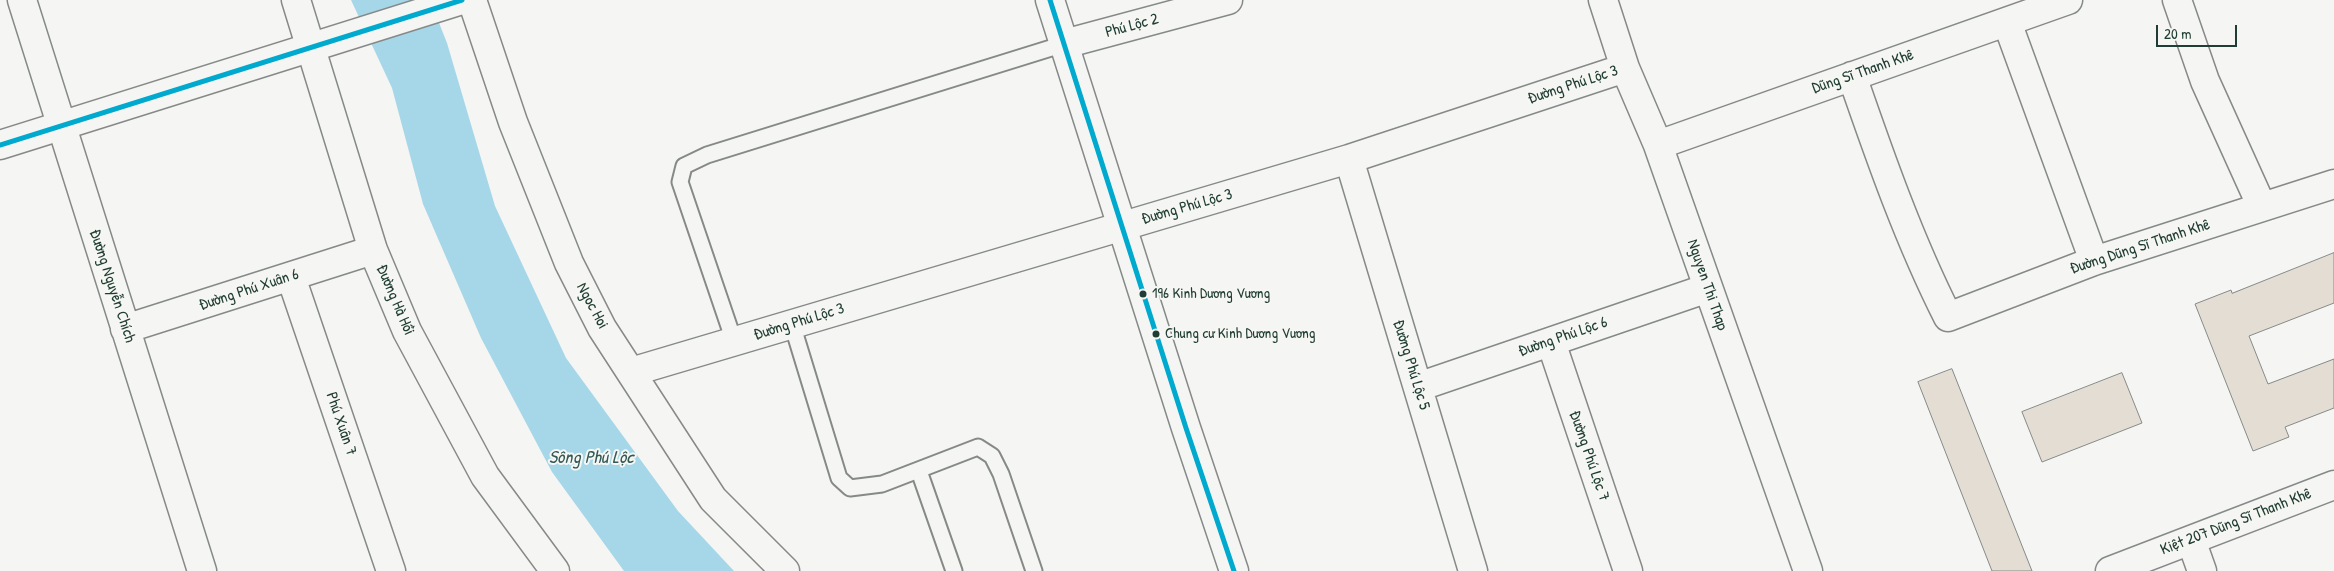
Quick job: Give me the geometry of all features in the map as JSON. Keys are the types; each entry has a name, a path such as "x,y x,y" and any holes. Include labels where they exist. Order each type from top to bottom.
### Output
{"street":[{"name":"Đường Nguyễn Chích","path":"22,0 202,571"},
{"name":"Đường Hà Hồi","path":"296,0 373,250 407,331 485,476 555,571"},
{"name":"Ngoc Hoi","path":"472,0 513,122 569,263 602,328 713,499 785,571"},
{"path":"1050,0 1186,428 1234,571"},
{"name":"Phú Lộc 2","path":"1064,44 1228,0"},
{"name":"Nguyen Thi Thap","path":"1603,0 1625,68 1658,145 1808,571"},
{"name":"Dũng Sĩ Thanh Khê","path":"1658,145 2068,0"},
{"path":"2177,0 2205,81 2262,207"},
{"path":"0,145 62,128 452,3"},
{"path":"2007,22 2094,261"},
{"name":"Đường Phú Lộc 3","path":"631,372 1349,159 1625,68"},
{"name":"Đường Dũng Sĩ Thanh Khê","path":"1852,76 1874,140 1910,232 1948,317 2094,261 2334,184"},
{"name":"Đường Phú Lộc 5","path":"1349,159 1473,571"},
{"name":"Đường Phú Xuân 6","path":"125,329 373,250"},
{"name":"Phú Xuân 7","path":"291,276 391,571"},
{"name":"Đường Phú Lộc 6","path":"1418,387 1708,288"},
{"name":"Đường Phú Lộc 7","path":"1551,342 1628,571"},
{"name":"Kiệt 207 Dũng Sĩ Thanh Khê","path":"2110,571 2334,485"},
{"path":"2191,540 2202,571"}],"lane":[{"path":"734,341 680,182 684,166 707,154 1064,44"},
{"path":"792,324 839,478 850,488 882,484 978,447 992,456 1001,474 1034,571"},
{"path":"918,471 954,571"}],"water":[{"name":"Sông Phú Lộc","path":"351,0 430,0 447,43 495,206 566,358 678,511 734,571 624,571 552,472 481,338 423,204 392,88"}],"building":[{"path":"2334,253 2334,303 2249,336 2268,384 2334,359 2334,408 2285,427 2289,437 2253,451 2195,304 2231,290 2232,293"},
{"path":"1952,369 2032,571 1992,571 1918,382"},
{"path":"2122,373 2142,423 2042,462 2022,412"}],"transit line":[{"path":"0,145 462,0"},
{"path":"1050,0 1186,428 1234,571"}],"place":[{"name":"196 Kinh Dương Vương","path":"1143,294"},
{"name":"Chung cư Kinh Dương Vương","path":"1156,334"}]}
